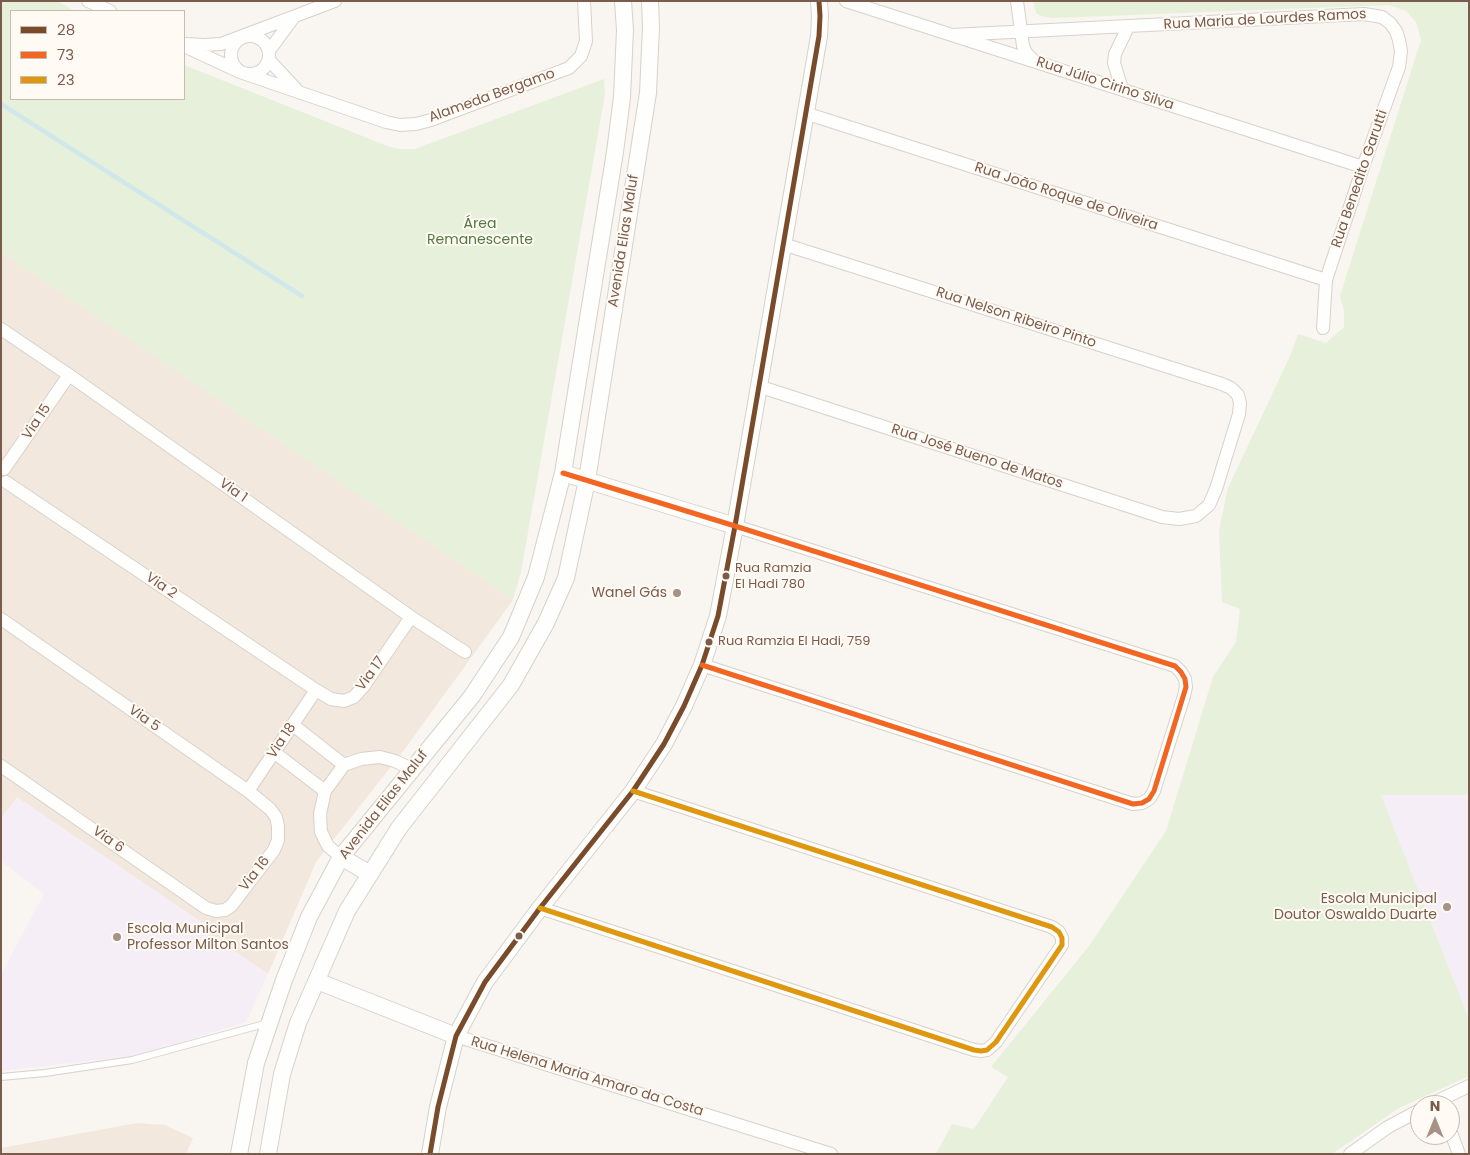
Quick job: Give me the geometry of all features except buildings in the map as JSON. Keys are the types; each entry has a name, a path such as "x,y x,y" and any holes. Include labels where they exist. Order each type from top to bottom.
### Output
{"street":[{"path":"88,1 103,7"},
{"name":"Alameda Bergamo","path":"185,45 222,44 336,1"},
{"name":"Alameda Bergamo","path":"185,45 240,72 386,122 416,124 569,68 581,56 586,41 584,1"},
{"name":"Avenida Elias Maluf","path":"239,1154 256,1063 284,980 309,917 342,858 472,696 511,638 536,577 563,473 618,124 622,97 625,30 623,1"},
{"name":"Avenida Elias Maluf","path":"268,1154 282,1074 298,1024 347,911 399,828 511,686 546,623 566,578 587,480 648,93 651,28 650,1"},
{"path":"430,1154 438,1107 456,1036 485,982 540,908 633,791 664,744 684,706 702,665 718,616 734,526 819,36 819,1"},
{"name":"Rua Júlio Cirino Silva","path":"846,1 1364,167"},
{"path":"1017,1 1023,46 1026,53 1033,60"},
{"name":"Rua Maria de Lourdes Ramos","path":"952,35 1364,14 1382,17 1396,31"},
{"path":"269,55 266,44 259,38 250,36 242,37 235,43 231,51 231,59 240,72 258,73 265,67 269,55 294,16"},
{"path":"1122,89 1116,72 1115,54 1128,26"},
{"name":"Rua Benedito Garutti","path":"1323,328 1326,280 1399,67 1401,51 1396,31"},
{"name":"Alameda Bergamo","path":"269,55 298,91"},
{"name":"Rua João Roque de Oliveira","path":"805,113 1326,280"},
{"name":"Rua Nelson Ribeiro Pinto","path":"783,244 1231,388 1238,395 1240,403 1239,414 1216,489 1208,505 1196,516"},
{"name":"Via 1","path":"1,329 411,617 465,652"},
{"name":"Via 15","path":"3,468 68,375"},
{"name":"Rua José Bueno de Matos","path":"758,386 1162,517 1179,519 1196,516"},
{"path":"3,468 8,474 4,484"},
{"path":"563,473 1175,666 1182,672 1186,687 1154,791 1149,799 1142,803 1133,804 702,665"},
{"name":"Via 2","path":"4,484 316,690"},
{"name":"Via 17","path":"316,690 330,698 344,700 354,697 364,687 411,617"},
{"name":"Via 5","path":"1,619 248,791 270,809 276,817 278,826"},
{"name":"Via 18","path":"248,791 316,690"},
{"path":"293,725 344,765"},
{"path":"275,752 325,791"},
{"path":"370,874 342,858 328,846 322,832 320,814 325,791 344,765 361,759 380,757 395,761 412,769 419,778 418,791 399,828"},
{"name":"Via 6","path":"1,766 206,908 216,911"},
{"path":"540,908 981,1051 987,1050 996,1042 1062,945 1062,938 1059,932 1052,927 633,791"},
{"name":"Via 16","path":"216,911 225,910 231,906 274,850 278,840 278,826"},
{"name":"Rua Helena Maria Amaro da Costa","path":"317,981 456,1036 831,1154"},
{"path":"1452,1095 1469,1086"},
{"path":"1350,1154 1410,1116"}],"lane":[{"path":"1,1077 45,1073 132,1060 269,1022"}],"shaded area":[{"path":"1,248 111,321 513,600 404,750 316,862 268,974 206,932 209,927 1,818"},
{"name":"Escola Municipal Doutor Oswaldo Duarte","path":"1381,795 1469,795 1469,1019"},
{"name":"Escola Municipal Professor Milton Santos","path":"17,797 209,927 206,932 268,974 246,1022 140,1055 1,1071 1,974 44,894 1,861 1,818"},
{"path":"137,1123 165,1125 193,1138 186,1154 1,1154 1,1148"}],"green space":[{"name":"Área Remanescente","path":"1,1 57,1 73,10 10,10 10,100 185,100 185,65 390,147 415,149 604,79 605,94 521,572 513,600 1,252"},
{"path":"1033,1 1469,1 1469,795 1381,795 1469,1019 1469,1076 1427,1095 1410,1095 1410,1103 1399,1108 1332,1154 936,1154 952,1124 974,1129 1008,1077 991,1067 1089,946 1166,831 1213,677 1236,642 1240,609 1222,602 1219,531 1228,488 1291,354 1298,334 1326,343 1344,327 1344,311 1340,296 1421,40 1416,22 1406,11 1389,5 1052,18 1036,13"}],"waterway":[{"path":"1,104 302,296"}],"transit line":[{"name":"28","path":"430,1154 438,1107 456,1036 485,982 540,908 633,791 664,744 684,706 702,665 718,616 735,526 819,36 819,1"},
{"name":"73","path":"563,473 1175,666 1185,679 1186,687 1154,791 1149,799 1142,803 1133,804 702,665"},
{"name":"23","path":"540,908 981,1051 987,1050 996,1042 1062,945 1062,938 1059,932 1052,927 633,791"}],"place":[{"name":"Rua Ramzia El Hadi 780","path":"726,576"},
{"name":"Wanel Gás","path":"677,593"},
{"name":"Rua Ramzia El Hadi, 759","path":"709,642"},
{"name":"Escola Municipal Doutor Oswaldo Duarte","path":"1447,907"},
{"name":"Escola Municipal Professor Milton Santos","path":"117,937"}]}
